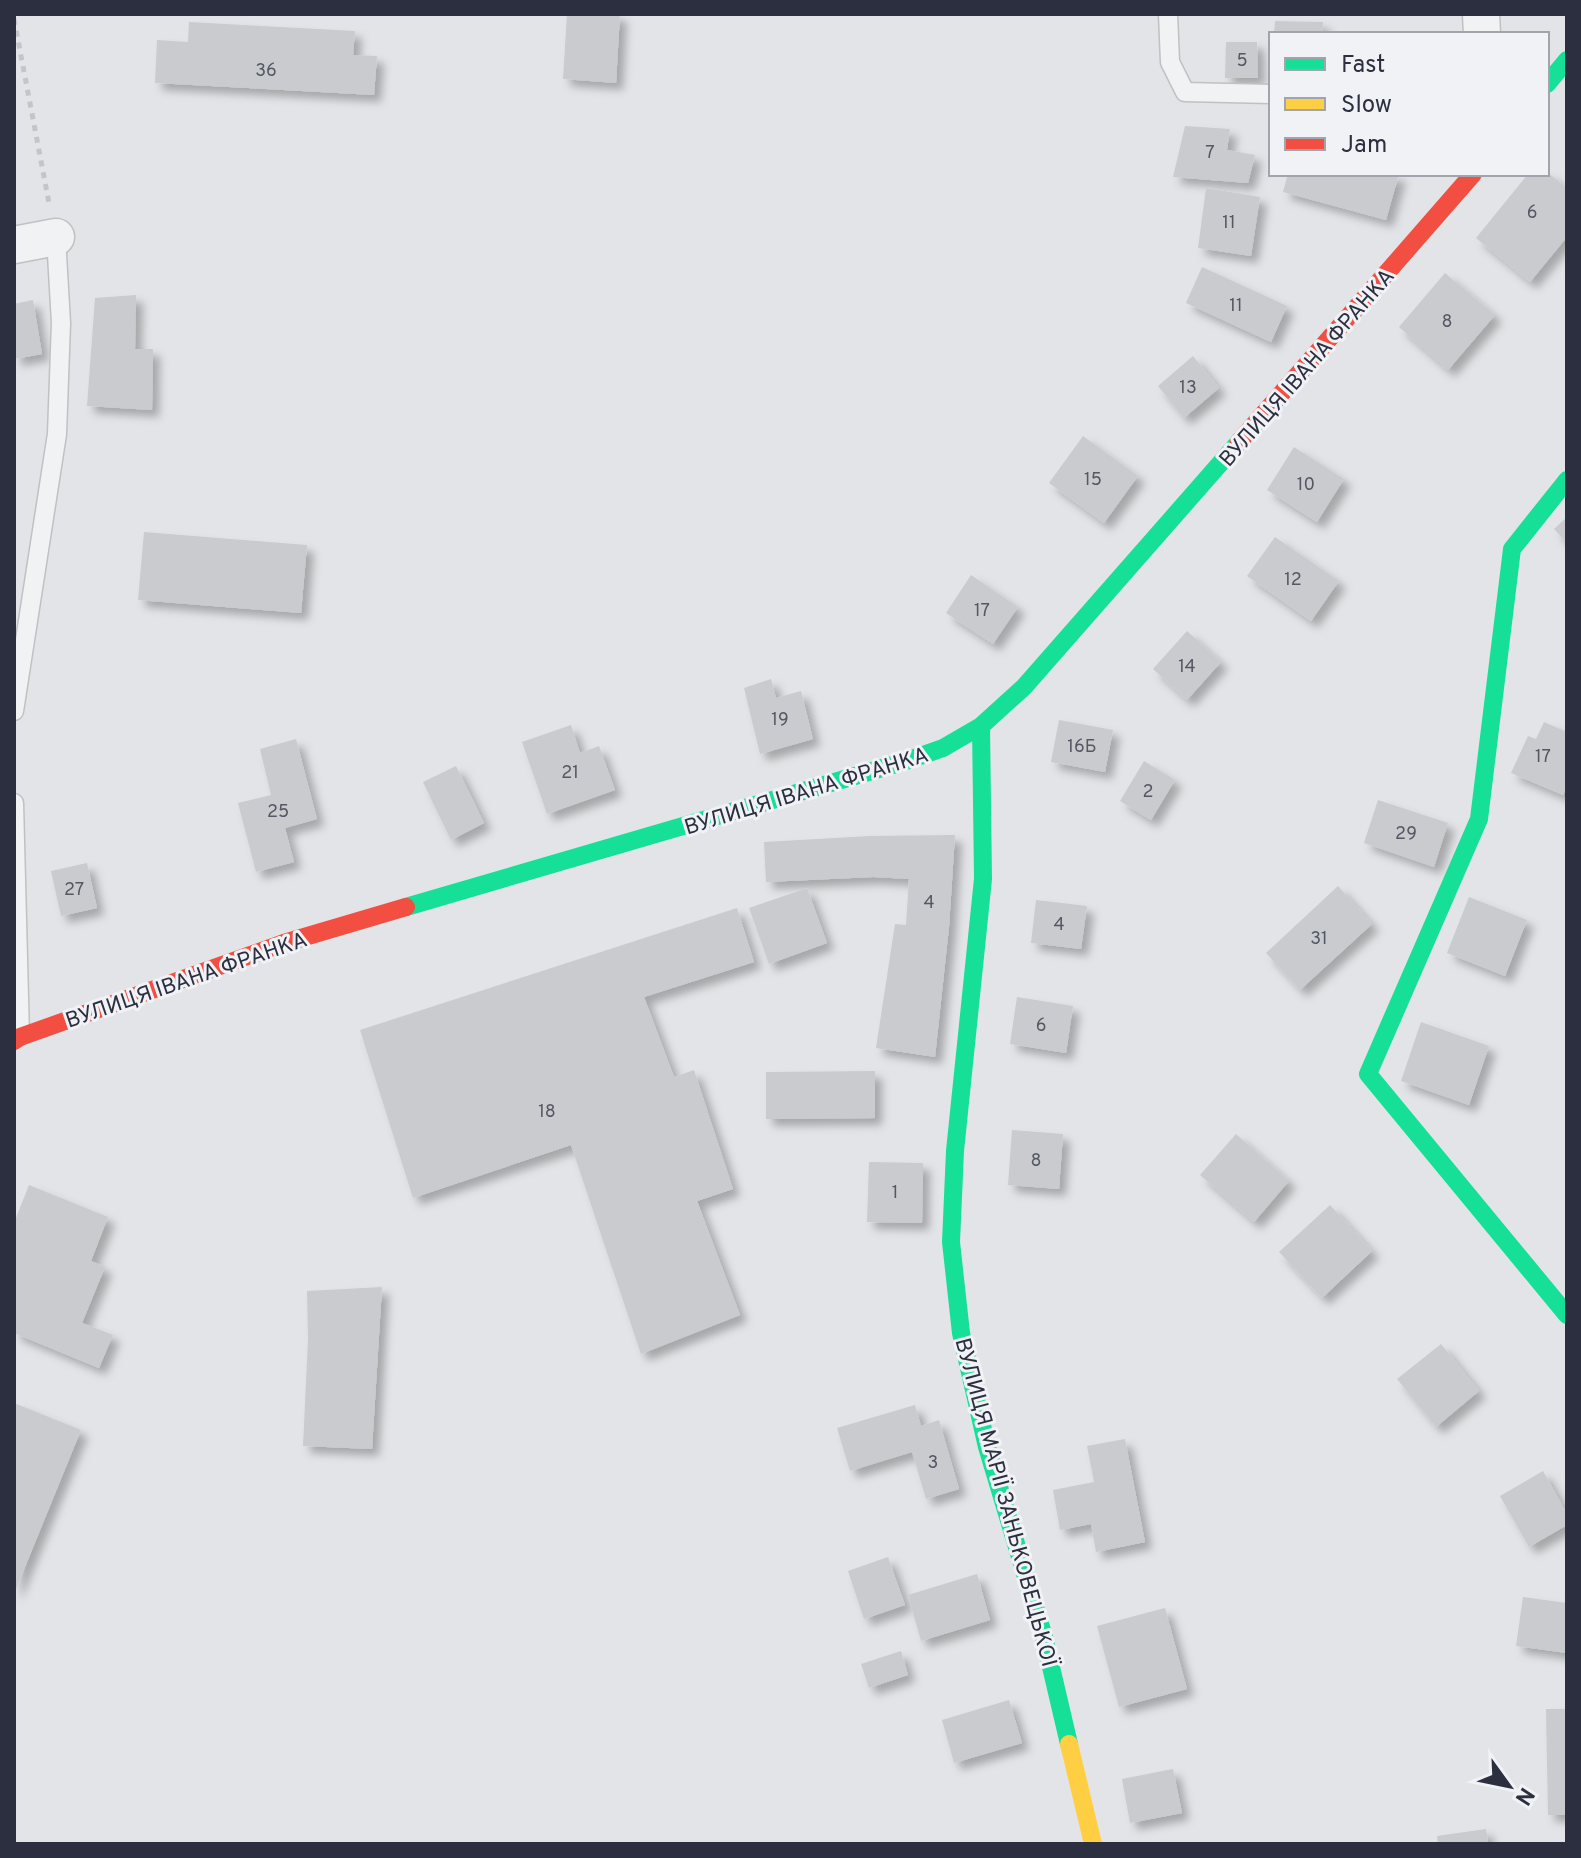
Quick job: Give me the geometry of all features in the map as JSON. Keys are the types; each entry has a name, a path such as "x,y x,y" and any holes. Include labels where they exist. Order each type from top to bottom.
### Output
{"street":[{"path":"1549,82 1567,60"},
{"name":"ВУЛИЦЯ ІВАНА ФРАНКА","path":"16,1037 284,943 906,761 943,748 981,726 1024,687 1471,176"},
{"path":"14,245 56,237"},
{"path":"1567,480 1512,549 1479,819 1368,1074 1567,1315"},
{"name":"ВУЛИЦЯ МАРІЇ ЗАНЬКОВЕЦЬКОЇ","path":"981,726 983,879 955,1151 951,1242 961,1333 987,1447 1044,1637 1093,1844"}],"lane":[{"path":"1168,14 1170,62 1185,92 1269,94"},
{"path":"14,711 57,434 61,323 56,237"},
{"path":"14,803 16,1037"}],"path":[{"path":"14,19 56,237"}],"building":[{"path":"567,14 620,14 616,83 563,79"},
{"path":"1275,21 1323,22 1322,32 1274,32"},
{"path":"189,22 355,31 353,55 377,56 374,95 155,83 157,40 188,42"},
{"path":"1226,42 1257,42 1258,78 1225,78"},
{"path":"1185,126 1230,129 1227,150 1255,155 1248,183 1173,177"},
{"path":"1549,174 1567,188 1567,237 1530,282 1476,238 1526,176"},
{"path":"1287,176 1398,176 1386,220 1283,192"},
{"path":"1206,188 1260,197 1251,256 1198,248"},
{"path":"1202,267 1287,306 1271,342 1186,303"},
{"path":"1445,273 1495,315 1448,370 1399,327"},
{"path":"136,295 135,349 153,349 152,410 87,406 95,298"},
{"path":"33,300 42,354 14,359 14,304"},
{"path":"1193,356 1219,388 1184,418 1158,386"},
{"path":"1083,436 1138,476 1104,523 1049,483"},
{"path":"1294,447 1344,479 1317,522 1267,490"},
{"path":"1567,517 1567,543 1554,529"},
{"path":"144,532 307,545 301,613 138,600"},
{"path":"1275,537 1339,581 1311,621 1247,576"},
{"path":"971,575 1018,607 993,644 946,613"},
{"path":"1187,631 1221,662 1187,700 1153,669"},
{"path":"771,679 776,698 801,691 813,739 760,754 744,688"},
{"path":"1059,720 1113,730 1105,772 1051,762"},
{"path":"1544,722 1567,732 1567,787 1563,795 1511,773 1528,736 1536,739"},
{"path":"571,725 580,753 599,746 615,790 547,814 522,742"},
{"path":"296,739 317,819 285,828 294,862 256,872 238,803 271,795 260,749"},
{"path":"1144,761 1175,780 1151,820 1120,801"},
{"path":"456,766 484,823 451,840 423,782"},
{"path":"1378,800 1448,823 1434,867 1364,843"},
{"path":"955,835 935,1057 876,1048 895,924 906,925 909,879 873,877 766,882 764,842"},
{"path":"87,863 97,908 61,916 51,871"},
{"path":"1338,886 1372,924 1300,990 1266,953"},
{"path":"807,888 827,943 769,964 749,908"},
{"path":"1469,897 1527,920 1505,976 1447,953"},
{"path":"1036,900 1087,906 1081,949 1031,943"},
{"path":"737,908 754,962 644,997 674,1077 694,1070 733,1189 697,1201 740,1315 641,1354 571,1145 413,1198 360,1030"},
{"path":"1017,997 1073,1006 1066,1053 1010,1044"},
{"path":"1421,1022 1489,1046 1469,1105 1401,1081"},
{"path":"875,1071 875,1118 766,1119 766,1072"},
{"path":"1012,1130 1063,1134 1059,1189 1008,1185"},
{"path":"1236,1134 1289,1181 1254,1222 1200,1175"},
{"path":"869,1162 923,1163 922,1223 867,1222"},
{"path":"29,1185 108,1217 91,1261 105,1267 82,1323 113,1335 99,1368 14,1333 14,1223"},
{"path":"1330,1205 1372,1251 1322,1298 1279,1252"},
{"path":"382,1287 372,1449 303,1446 307,1291"},
{"path":"1441,1344 1479,1391 1436,1427 1397,1379"},
{"path":"14,1403 81,1430 14,1594"},
{"path":"915,1405 921,1426 939,1420 959,1489 926,1499 912,1452 850,1471 837,1428"},
{"path":"1125,1439 1145,1542 1096,1552 1091,1524 1060,1530 1053,1490 1094,1482 1087,1446"},
{"path":"1543,1471 1567,1514 1567,1525 1529,1547 1500,1496"},
{"path":"888,1557 905,1605 864,1619 848,1571"},
{"path":"977,1574 990,1620 921,1641 908,1595"},
{"path":"1523,1597 1567,1603 1567,1653 1516,1646"},
{"path":"1165,1608 1187,1689 1119,1707 1097,1626"},
{"path":"901,1651 908,1675 869,1688 861,1664"},
{"path":"1009,1700 1022,1743 954,1763 942,1720"},
{"path":"1546,1709 1567,1709 1567,1815 1548,1815"},
{"path":"1173,1769 1182,1813 1130,1823 1122,1779"},
{"path":"1486,1829 1488,1844 1438,1844 1437,1836"}],"traffic: fast":[{"path":"1549,82 1567,60"},
{"path":"406,907 943,748 981,726 1024,687 1239,442"},
{"path":"1567,480 1512,549 1479,819 1368,1074 1567,1315"},
{"path":"981,726 983,879 955,1151 951,1242 961,1333 987,1447 1044,1637 1069,1744"}],"traffic: slow":[{"path":"1069,1744 1093,1844"}],"traffic: jam":[{"path":"1239,442 1471,176"},
{"path":"14,1041 284,943 406,907"}]}
